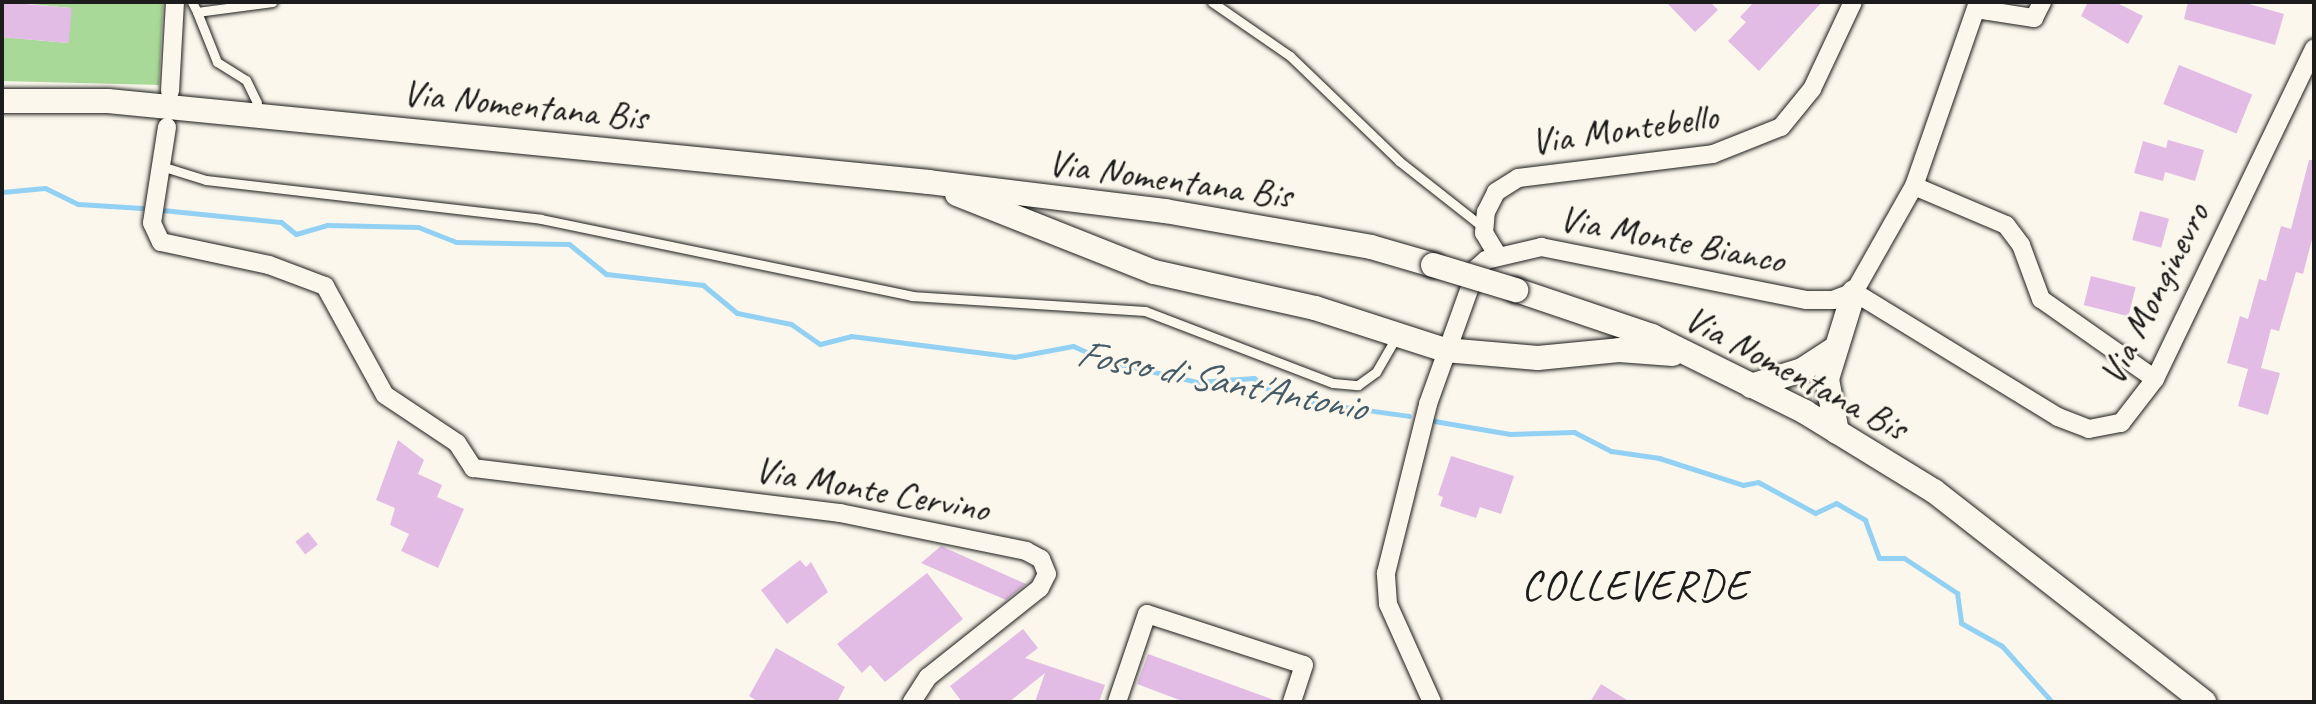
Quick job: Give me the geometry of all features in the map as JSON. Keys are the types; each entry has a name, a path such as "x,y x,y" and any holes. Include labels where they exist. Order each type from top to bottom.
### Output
{"main road":[{"name":"Via Nomentana Bis","path":"2,101 108,101 929,182 1165,211 1371,247 1516,290 1652,336 1837,432 1934,491 2204,702"},
{"path":"929,182 1154,272 1315,308 1445,350 1483,357 1538,358 1619,350 1694,357"},
{"path":"1837,432 1827,387 1834,349 1854,292"},
{"path":"1751,386 1802,370 1834,349"}],"street":[{"path":"170,91 175,2"},
{"name":"Via Montebello","path":"1484,227 1496,192 1525,175 1713,154 1774,132 1807,97 1853,2"},
{"path":"1854,292 1914,186 1977,6 2034,18 2042,2"},
{"name":"Via Monginevro","path":"1854,292 2058,417 2089,429 2121,423 2155,379 2314,48"},
{"path":"161,166 167,127"},
{"name":"Via Monte Cervino","path":"161,166 152,223 161,242 269,265 325,286 385,395 457,443 473,468 484,473 840,513 1041,559 1047,574 1040,588 928,677 912,702"},
{"path":"1914,186 2006,225 2021,245 2041,299 2155,379"},
{"path":"1432,702 1388,604 1385,581 1445,350 1469,282 1486,260 1498,256 1484,227"},
{"name":"Via Monte Bianco","path":"1498,256 1555,249 1807,300 1833,300 1854,292"},
{"path":"1117,702 1147,614 1304,665 1292,702"}],"lane":[{"path":"257,103 246,80 217,62 195,7 272,2"},
{"path":"1212,2 1290,56 1399,161 1484,227"},
{"path":"161,166 206,180 541,219 912,296 1145,311 1333,383 1358,385 1376,372 1398,335"}],"green space":[{"path":"10,2 163,2 159,85 2,81 2,37 68,43 71,8"}],"building":[{"path":"2,2 72,8 69,43 2,37"},
{"path":"1666,2 1710,2 1718,10 1695,32"},
{"path":"1754,2 1822,2 1759,71 1728,41 1746,22 1740,17"},
{"path":"2088,2 2115,2 2143,16 2128,44 2081,16"},
{"path":"2188,2 2242,2 2284,14 2275,45 2184,19"},
{"path":"2179,65 2252,95 2237,134 2163,104"},
{"path":"2168,140 2204,150 2195,181 2165,172 2163,181 2134,173 2143,141 2166,148"},
{"path":"2309,160 2314,160 2314,232 2303,274 2296,272 2279,331 2271,329 2261,368 2280,373 2268,415 2238,406 2248,369 2227,363 2240,316 2248,319 2259,279 2266,281 2281,226 2291,229"},
{"path":"2140,211 2169,219 2161,248 2132,240"},
{"path":"2091,276 2136,287 2128,316 2084,305"},
{"path":"398,440 424,460 418,474 442,485 437,497 464,509 438,568 401,551 409,534 390,525 395,508 376,500"},
{"path":"1451,456 1514,476 1501,514 1480,507 1476,518 1440,506 1443,497 1438,495"},
{"path":"308,532 318,545 305,554 295,542"},
{"path":"941,546 1026,584 1006,600 921,563"},
{"path":"800,560 806,567 811,562 828,592 787,624 761,590"},
{"path":"927,573 963,619 885,682 870,665 862,673 837,644"},
{"path":"1023,629 1038,648 1025,658 1105,685 1099,702 1035,702 1045,673 1009,702 962,702 950,686"},
{"path":"776,648 845,687 837,702 759,702 749,696"},
{"path":"1148,654 1274,700 1185,702 1137,684"},
{"path":"1601,684 1630,702 1590,702"}],"waterway":[{"name":"Fosso di Sant'Antonio","path":"2,192 45,188 78,204 142,208"},
{"name":"Fosso di Sant'Antonio","path":"162,210 281,222 296,234 327,225 418,227 456,242 569,244 606,274 703,285 737,313 791,324 820,344 851,336 1014,357 1073,346 1107,361 1197,382 1254,378 1280,398 1409,416"},
{"name":"Fosso di Sant'Antonio","path":"1434,421 1510,434 1574,432 1611,451 1659,458 1743,485 1758,482 1815,513 1836,503 1865,520 1879,558 1904,558 1957,593 1961,623 2002,646 2052,702"}],"district":[{"name":"COLLEVERDE","path":"1635,586"}]}
